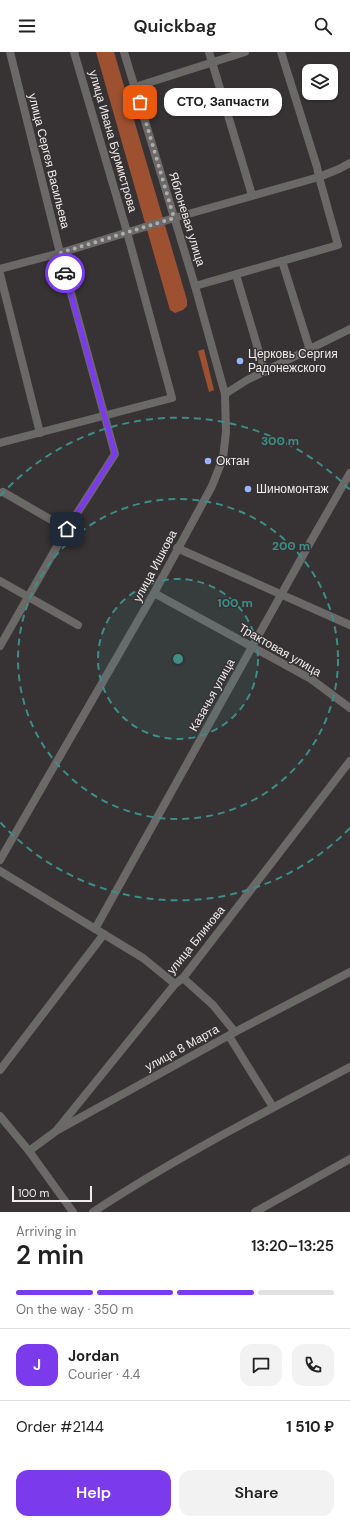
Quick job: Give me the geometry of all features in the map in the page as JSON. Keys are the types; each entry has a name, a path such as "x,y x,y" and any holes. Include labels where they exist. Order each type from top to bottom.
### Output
{"street":[{"name":"улица Сергея Васильева","path":"0,646 67,529 115,454 60,253 10,52"},
{"name":"улица Ивана Бурмистрова","path":"74,52 127,232 172,398 105,417"},
{"name":"Яблоневая улица","path":"124,52 195,286 225,394"},
{"path":"209,52 252,195"},
{"path":"135,87 246,52"},
{"path":"195,286 338,245 318,177 317,167 304,121 281,52"},
{"path":"0,268 60,253 252,195 318,177 350,163"},
{"path":"282,261 310,350"},
{"path":"0,274 40,433"},
{"path":"236,275 265,372"},
{"path":"225,394 350,329"},
{"name":"улица Ишкова","path":"0,860 154,593 177,548 212,486 223,458 226,432 225,394"},
{"path":"0,443 105,417"},
{"name":"Казачья улица","path":"95,929 350,473"},
{"path":"3,492 67,529"},
{"path":"177,548 350,625"},
{"path":"0,581 78,625"},
{"name":"Трактовая улица","path":"154,593 311,679 350,708"},
{"name":"улица Блинова","path":"56,1131 175,984 183,978 350,761"},
{"path":"0,871 143,958 175,984"},
{"path":"0,1070 104,934"},
{"name":"улица 8 Марта","path":"29,1150 56,1131 232,1034 350,972"},
{"path":"183,978 213,1005 232,1034 273,1107"},
{"path":"93,1212 133,1185 273,1107 350,1067"},
{"path":"0,1116 29,1150 73,1212"},
{"path":"255,1212 350,1159"}],"shaded area":[{"path":"96,52 114,52 187,300 187,306 183,310 175,313 170,310"},
{"path":"204,349 214,390 209,392 198,351"}],"way so far":[{"path":"65,273 60,253 174,218 140,102"}],"place":[{"name":"СТО, Запчасти","path":"140,102"},
{"name":"Церковь Сергия Радонежского","path":"240,361"},
{"name":"Октан","path":"208,461"},
{"name":"Шиномонтаж","path":"248,489"}],"route":[{"path":"65,273 115,454 67,529"}]}
